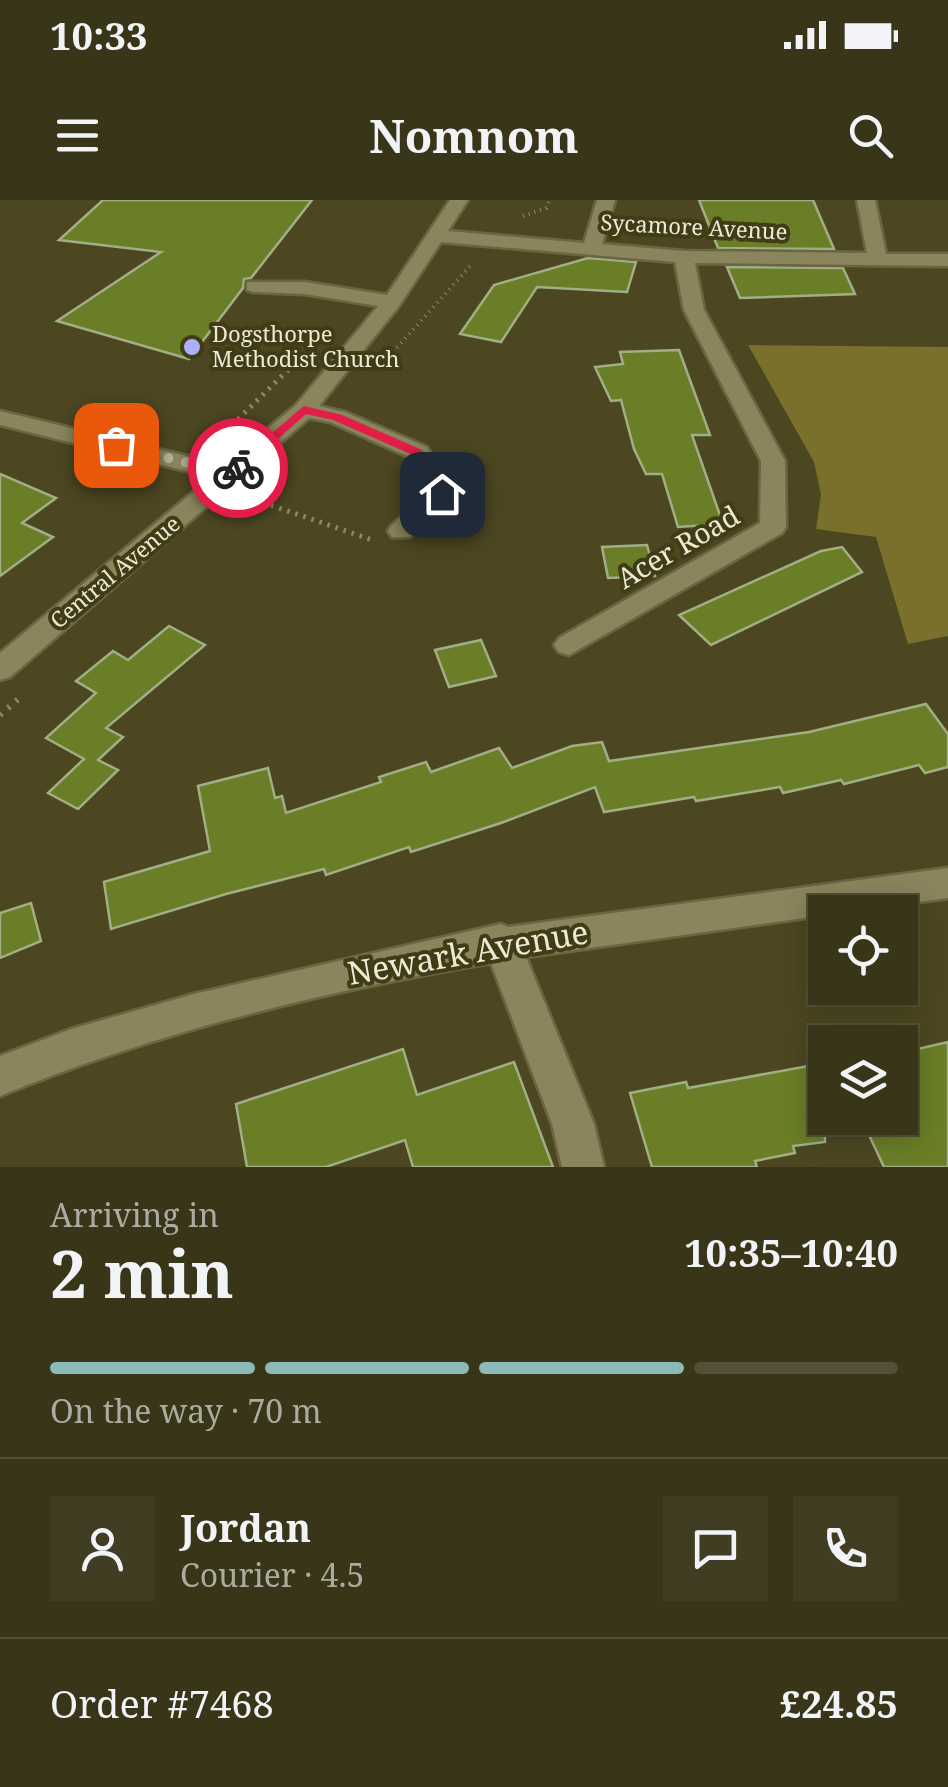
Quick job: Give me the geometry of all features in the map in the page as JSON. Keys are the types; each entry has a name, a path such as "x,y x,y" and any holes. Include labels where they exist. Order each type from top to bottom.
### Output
{"street":[{"name":"Central Avenue","path":"0,669 304,410 392,302 460,200"},
{"path":"592,246 606,200"},
{"path":"866,200 878,259"},
{"name":"Sycamore Avenue","path":"438,236 487,243 592,246 684,256 948,260"},
{"name":"Acer Road","path":"569,645 773,527 773,461 694,310 684,256"},
{"path":"254,286 392,302"},
{"path":"304,410 337,417 418,452 442,494 401,531"},
{"path":"0,418 193,463 225,480"},
{"name":"Newark Avenue","path":"0,1076 51,1052 255,994 500,941 948,883"},
{"path":"500,941 573,1124 583,1167"}],"path":[{"path":"193,463 330,328 353,296"},
{"path":"225,480 383,544 401,531"}],"shaded area":[{"path":"748,345 948,347 948,636 908,644 876,537 816,529 821,495 814,462"}],"building":[{"path":"103,200 312,200 251,278 244,279 243,288 189,359 57,321 161,252 59,240"},
{"path":"699,200 813,200 834,249 718,248"},
{"path":"588,258 636,262 627,292 537,287 501,342 460,334 494,285"},
{"path":"727,267 843,268 855,294 740,298"},
{"path":"679,350 710,435 692,435 723,524 678,527 662,474 646,474 634,449 621,400 611,401 595,367 623,364 620,352"},
{"path":"0,474 56,498 22,523 53,537 0,576"},
{"path":"647,545 655,576 608,578 602,547"},
{"path":"842,547 862,572 711,645 679,615 821,551"},
{"path":"169,626 205,645 106,728 123,737 98,760 118,770 78,809 48,793 84,759 46,738 96,693 76,681 113,651 128,660"},
{"path":"481,640 496,676 449,687 435,650"},
{"path":"926,704 948,734 948,767 925,773 919,765 844,784 841,780 783,793 780,787 696,801 694,797 604,812 595,787 411,852 409,847 326,875 324,869 111,929 104,882 210,851 198,786 268,768 275,798 282,796 286,813 381,782 379,777 426,762 431,772 499,748 512,768 572,746 602,742 609,761 809,732"},
{"path":"31,903 41,941 0,958 0,913"},
{"path":"948,1042 948,1167 884,1167 869,1135 918,1135 918,1049"},
{"path":"403,1049 417,1095 514,1062 553,1167 413,1167 405,1140 326,1167 247,1167 236,1104"},
{"path":"808,1066 808,1135 825,1135 825,1142 793,1146 795,1153 755,1161 757,1167 652,1167 630,1093 686,1082 688,1088"}],"way so far":[{"path":"116,445 231,474 238,468"}],"place":[{"name":"Dogsthorpe Methodist Church","path":"192,347"}],"route":[{"path":"238,468 304,410 337,417 418,452 442,494"}]}
